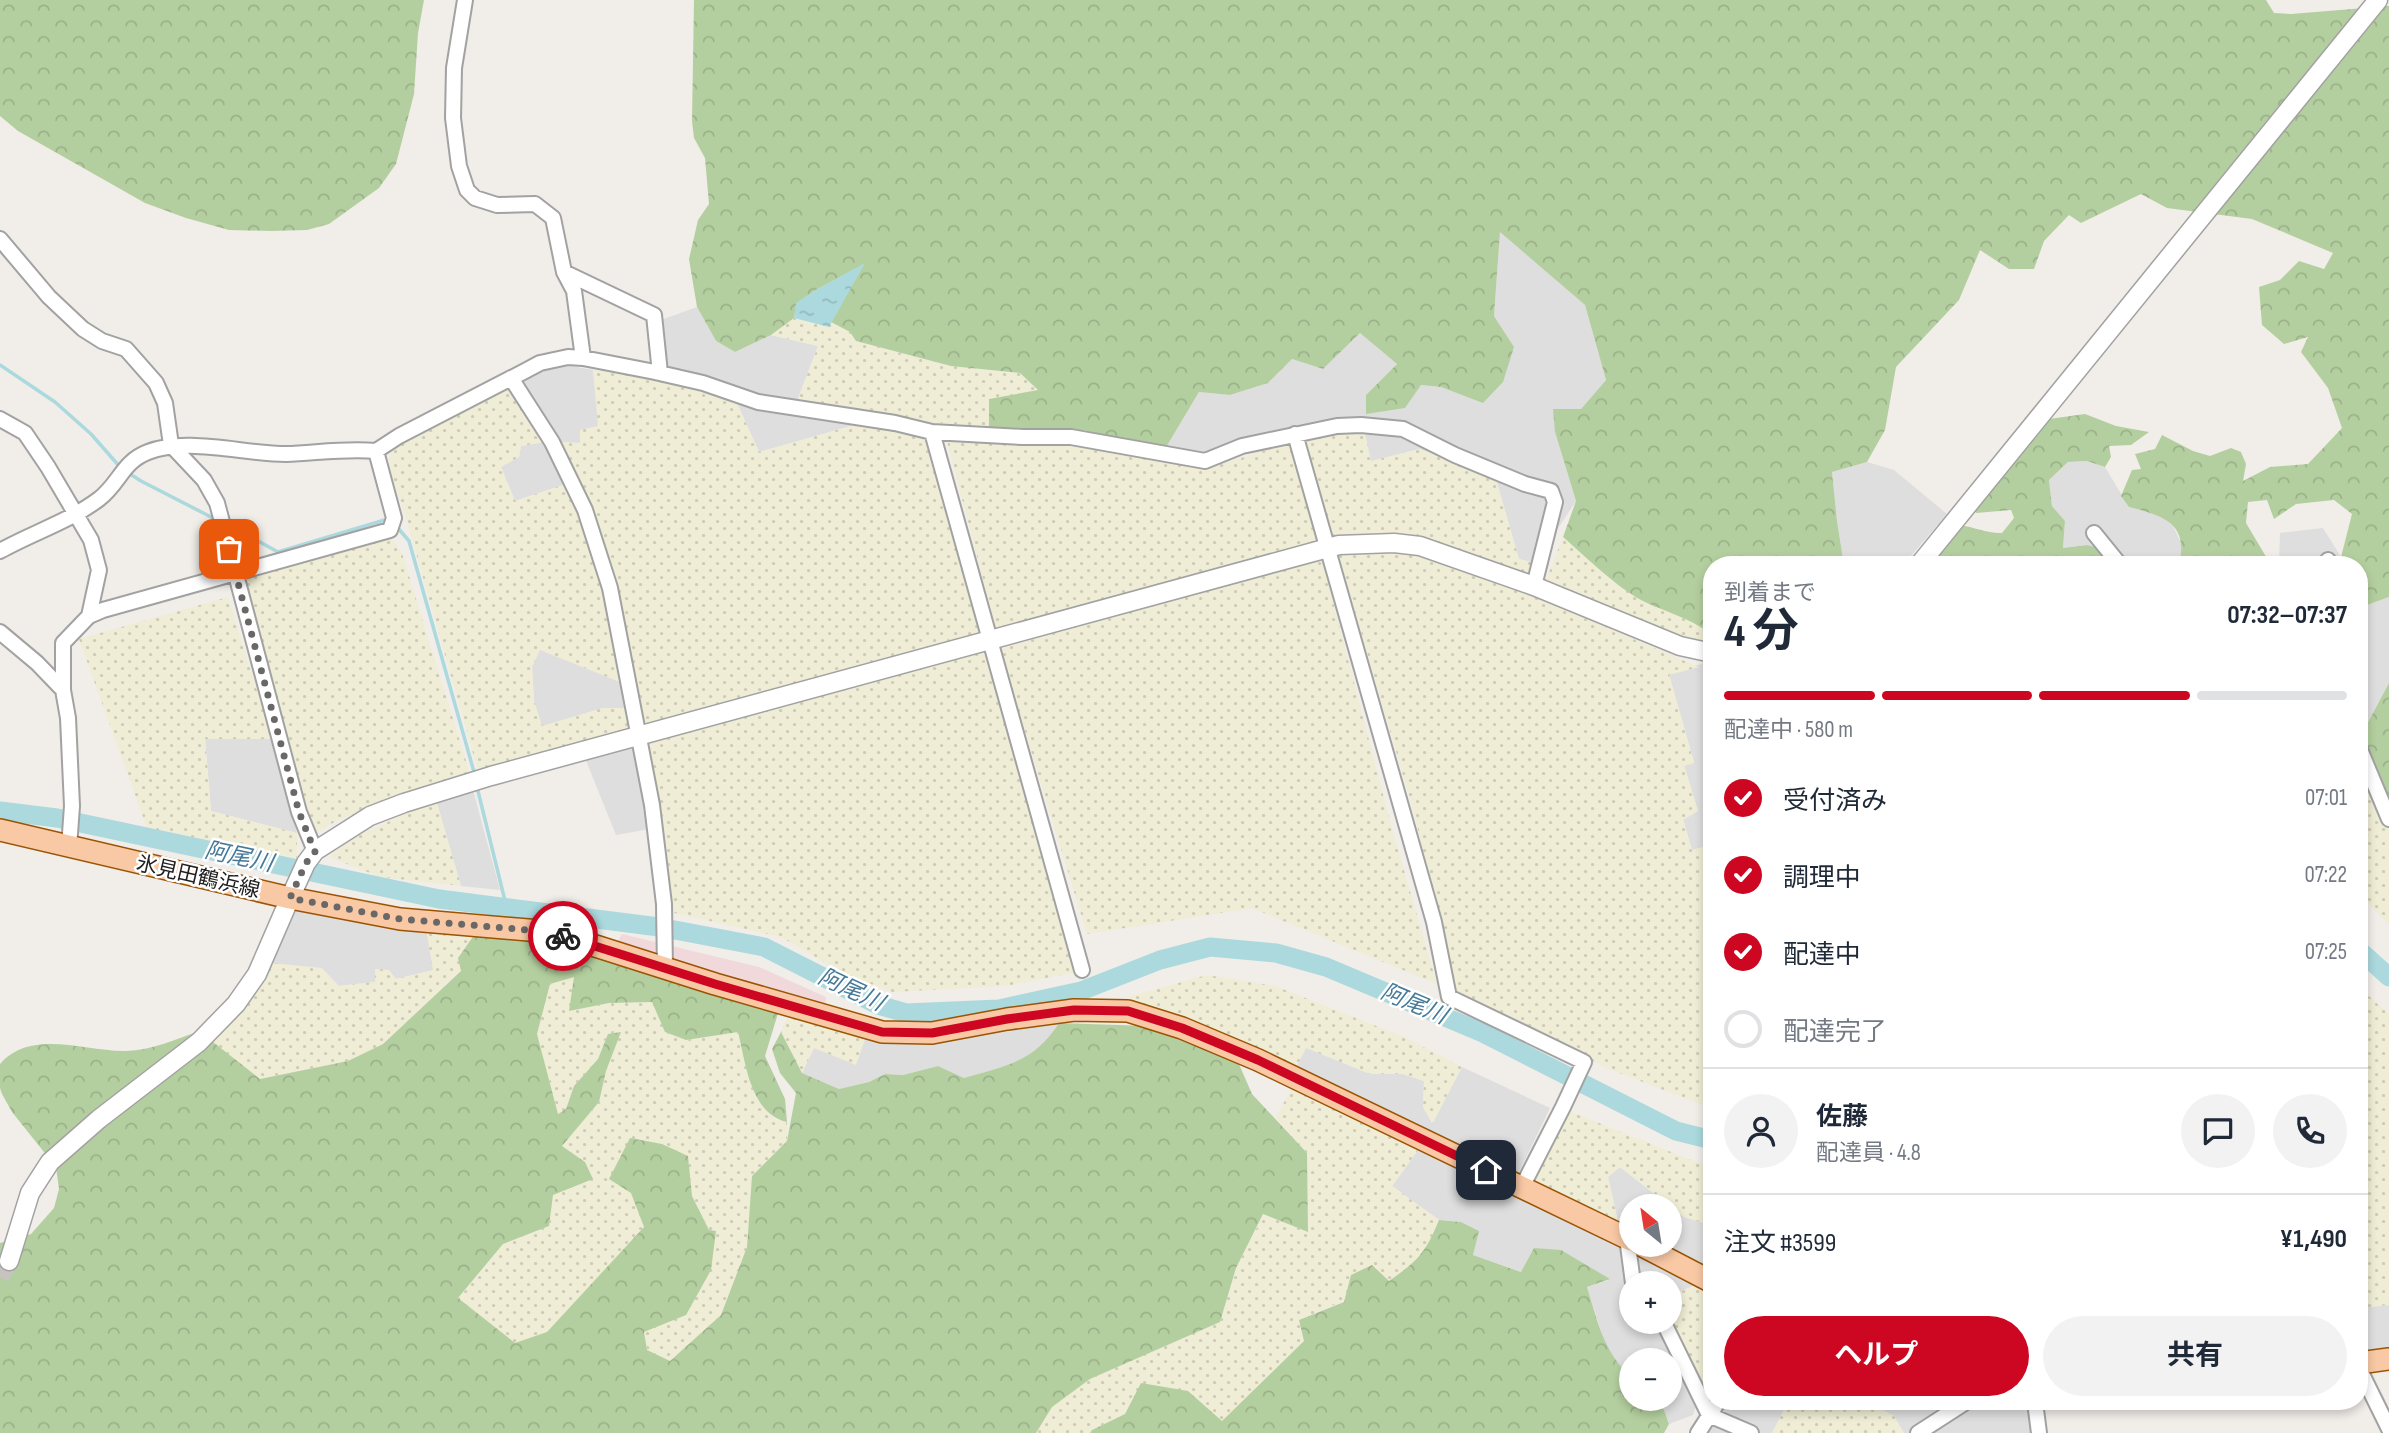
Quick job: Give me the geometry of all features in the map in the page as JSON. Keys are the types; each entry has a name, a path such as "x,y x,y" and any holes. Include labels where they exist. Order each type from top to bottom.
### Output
{"main road":[{"name":"氷見田鶴浜線","path":"0,830 69,841 293,891 400,919 540,931 665,959 787,1006 882,1032 932,1033 1074,1010 1128,1011 1182,1028 1258,1060 1619,1235"},
{"name":"氷見田鶴浜線","path":"1663,1257 1703,1277"},
{"path":"2368,1363 2389,1359"}],"street":[{"path":"465,0 454,68 453,118 459,166 467,190 475,198 497,205 535,204 554,218 564,272 574,291 583,358"},
{"path":"1926,556 2378,0"},
{"path":"0,239 49,298 83,330 102,341 126,349 156,383 165,403 170,445 204,480 217,503 310,857"},
{"path":"564,272 654,315 660,373"},
{"path":"0,551 75,514 100,498 115,483 123,468 148,452 170,445 285,454 356,449 376,451 399,436 540,363 568,357 703,383 758,402 895,423 932,432 1071,437 1205,461 1242,446 1337,425 1403,429 1455,455 1525,484 1551,491 1555,502 1534,586"},
{"path":"511,378 552,442 585,510 610,588 652,805 664,915 665,959"},
{"path":"0,419 25,433 91,540 99,570 89,616"},
{"path":"932,432 1082,970"},
{"path":"1295,434 1431,909 1449,997 1584,1062 1522,1187"},
{"path":"69,841 72,806 68,718 63,690 63,643 89,616 390,530 394,518 376,451"},
{"path":"2094,533 2113,556"},
{"path":"9,1261 30,1193 50,1162 99,1119 199,1042 236,1004 257,974 310,857 370,816 404,803 1327,547 1372,543 1420,546 1534,586 1679,646 1703,651"},
{"path":"0,632 37,663 63,690"},
{"path":"2368,769 2389,819"},
{"path":"1669,1334 1703,1403"},
{"path":"2368,1384 2389,1429"},
{"path":"1707,1410 1709,1415 1751,1433"},
{"path":"1698,1433 1712,1410"},
{"path":"1918,1433 1954,1410"},
{"path":"2036,1410 2039,1433"}],"shaded area":[{"path":"1500,231 1585,305 1606,380 1581,409 1555,432 1576,501 1535,563 1519,559 1495,476 1419,449 1370,462 1364,429 1206,455 1165,449 1199,392 1230,395 1268,383 1292,359 1323,369 1360,333 1397,364 1366,395 1421,385 1441,387 1483,402 1514,348 1494,316"},
{"path":"697,307 716,341 735,352 771,335 818,346 797,401 858,424 759,452 736,401 663,378 661,320"},
{"path":"794,318 828,327 831,322 850,332 856,341 951,366 1020,373 1039,391 989,399 989,427 904,420 796,404 818,346 771,335"},
{"path":"539,360 593,370 599,426 580,443 558,442 566,484 515,501 501,467 519,457 521,446 543,442 496,382"},
{"path":"593,370 663,378 736,401 759,452 858,424 928,435 983,633 643,726 615,573 557,442 580,443 580,430 598,426"},
{"path":"504,388 516,397 544,442 521,446 519,457 501,467 515,501 566,484 589,536 625,684 540,650 532,667 534,701 542,726 603,708 627,708 631,729 478,771 389,467 391,448"},
{"path":"1364,429 1371,461 1419,449 1495,476 1519,559 1535,563 1529,574 1438,542 1328,538 1303,438"},
{"path":"947,441 1073,444 1214,466 1290,443 1319,540 996,629"},
{"path":"2087,461 2105,467 2129,507 2156,514 2171,522 2183,547 2181,556 2097,556 2087,545 2063,548 2065,521 2052,506 2049,480 2068,462"},
{"path":"1867,462 1894,470 1947,514 1911,556 1843,556 1832,472"},
{"path":"2323,528 2340,556 2279,556 2280,533"},
{"path":"1563,537 1597,567 1642,600 1693,620 1703,628 1703,641 1693,642 1546,580"},
{"path":"383,539 394,541 402,553 470,774 338,820 316,833 299,812 243,583 248,576"},
{"path":"1338,553 1426,555 1515,589 1699,667 1669,675 1694,763 1684,766 1698,811 1683,820 1692,850 1703,847 1703,1105 1606,1068 1456,992 1414,813"},
{"path":"1321,555 1392,829 1437,984 1252,908 1087,934 1000,649"},
{"path":"228,597 272,739 205,739 211,811 297,833 297,858 147,828 79,639"},
{"path":"2389,597 2389,683 2368,722 2368,605"},
{"path":"988,648 1077,972 1006,986 892,992 843,973 781,937 670,912 647,742"},
{"path":"540,649 625,684 627,708 603,708 542,727 534,701 532,667"},
{"path":"1703,663 1703,847 1692,850 1683,819 1698,811 1684,765 1694,762 1669,674"},
{"path":"205,738 272,739 297,833 211,811"},
{"path":"635,743 649,829 616,835 585,758"},
{"path":"2368,784 2389,830 2389,925 2368,903"},
{"path":"473,790 500,890 461,886 436,800"},
{"path":"436,800 461,886 380,877 329,857 348,840"},
{"path":"302,909 426,929 434,970 396,979 376,969 375,982 338,986 271,963 290,914"},
{"path":"426,929 477,931 461,970 383,1044 348,1061 259,1079 212,1041 271,963 322,968 339,986 375,982 375,969 389,970 396,979 433,970"},
{"path":"622,934 759,967 826,997 825,1009 616,945"},
{"path":"1207,975 1275,986 1404,1037 1462,1067 1433,1123 1423,1107 1424,1081 1403,1074 1370,1074 1306,1048 1295,1070 1128,997"},
{"path":"574,977 570,1011 609,1003 653,1002 665,1032 686,1040 738,1031 755,1097 774,1119 787,1122 787,1141 752,1176 747,1247 721,1315 670,1361 647,1350 644,1332 716,1231 709,1230 692,1195 688,1156 631,1193 645,1227 547,1333 515,1343 458,1299 503,1244 549,1226 553,1195 585,1162 562,1146 599,1102 606,1071 608,1034 598,1059 574,1086 566,1109 558,1114 537,1034 550,984"},
{"path":"2368,995 2389,1014 2389,1305 2368,1307"},
{"path":"789,1012 867,1034 856,1065 814,1048 802,1073 781,1032"},
{"path":"1050,1019 1059,1023 1047,1041 1018,1063 964,1078 938,1066 903,1075 885,1074 869,1082 839,1089 802,1073 814,1048 867,1034"},
{"path":"1306,1047 1370,1074 1403,1074 1424,1081 1423,1107 1432,1123 1462,1067 1550,1108 1518,1174 1295,1070"},
{"path":"1292,1087 1421,1146 1392,1186 1439,1220 1427,1249 1411,1266 1389,1281 1299,1320 1304,1341 1222,1422 1188,1391 1125,1414 1090,1433 1036,1433 1052,1406 1090,1379 1220,1322 1236,1268 1264,1214 1308,1232 1307,1153 1276,1118"},
{"path":"1569,1111 1703,1165 1703,1223 1682,1215 1682,1194 1655,1194 1620,1167 1608,1177 1619,1226 1534,1179"},
{"path":"1421,1146 1619,1243 1619,1257 1647,1257 1676,1271 1619,1271 1619,1334 1673,1334 1680,1348 1619,1348 1619,1366 1606,1347 1587,1287 1609,1280 1522,1272 1473,1255 1478,1231 1461,1222 1439,1220 1392,1186"},
{"path":"1620,1167 1655,1194 1619,1194 1619,1226 1608,1177"},
{"path":"1682,1215 1703,1223 1703,1267 1682,1256"},
{"path":"1682,1274 1700,1283 1682,1291"},
{"path":"1700,1283 1703,1286 1703,1386 1674,1334 1682,1334 1682,1291"},
{"path":"2389,1305 2389,1354 2368,1355 2368,1307"},
{"path":"1682,1352 1701,1388 1693,1415 1669,1424 1665,1411 1682,1411"},
{"path":"1722,1410 1784,1410 1772,1433 1706,1433"},
{"path":"1784,1410 1882,1410 1894,1416 1904,1433 1772,1433"},
{"path":"1882,1410 2032,1410 2036,1433 1904,1433 1894,1416"}],"green space":[{"path":"0,0 424,0 418,33 414,94 396,164 379,188 329,224 307,230 229,230 145,203 18,131 0,116"},
{"path":"694,0 2266,0 2274,13 2291,14 2389,6 2389,597 2368,605 2368,556 2341,556 2352,514 2334,500 2296,504 2274,519 2267,500 2248,502 2246,523 2266,556 2180,556 2180,539 2171,524 2163,518 2129,507 2121,496 2132,470 2141,469 2135,454 2155,449 2162,435 2193,451 2210,456 2231,448 2241,452 2246,464 2243,481 2270,467 2308,464 2342,428 2328,388 2301,352 2308,337 2284,344 2262,325 2259,287 2280,280 2299,261 2324,269 2333,253 2252,219 2167,208 2141,194 2081,223 2069,215 2044,241 2034,269 2009,269 1980,250 1959,300 1896,367 1885,430 1867,462 1832,472 1843,556 1703,556 1703,629 1643,601 1622,588 1563,537 1576,501 1555,432 1553,409 1581,409 1606,380 1585,305 1500,232 1494,316 1514,347 1503,382 1483,403 1441,387 1421,385 1405,408 1366,414 1366,395 1397,364 1360,333 1323,369 1292,359 1268,383 1230,395 1199,392 1165,449 1083,430 989,427 989,399 1038,390 1020,373 951,366 856,341 850,332 831,322 864,264 797,303 794,318 771,335 735,352 716,341 697,307 689,259 698,220 709,204 705,158 694,138"},
{"path":"2085,414 2116,426 2149,432 2131,445 2109,446 2111,457 2105,467 2087,461 2068,462 2049,480 2052,506 2065,521 2063,548 2087,545 2099,548 2101,556 1935,556 1960,525 2002,533 2014,518 2011,510 1976,513 1973,506 2036,425 2049,419"},
{"path":"2389,683 2389,802 2368,750 2368,722"},
{"path":"477,931 540,940 779,1010 765,1056 785,1099 787,1122 765,1109 757,1098 747,1072 738,1032 686,1040 665,1032 652,1002 609,1003 569,1011 574,977 550,984 537,1034 558,1114 566,1109 574,1086 598,1059 608,1034 621,1032 606,1071 599,1102 562,1146 585,1162 593,1179 553,1195 549,1226 503,1244 458,1298 515,1343 547,1332 644,1227 631,1193 609,1179 630,1138 662,1144 688,1156 692,1196 709,1230 716,1231 711,1270 686,1315 644,1332 647,1350 670,1361 721,1315 747,1247 752,1176 787,1141 796,1093 780,1073 772,1049 781,1032 802,1073 839,1089 869,1082 885,1074 903,1075 938,1066 964,1078 993,1070 1029,1054 1040,1046 1059,1023 1148,1026 1235,1055 1252,1094 1307,1153 1308,1232 1263,1214 1236,1268 1220,1322 1090,1379 1052,1407 1036,1433 0,1433 0,1243 31,1234 54,1208 59,1189 56,1167 12,1112 2,1094 0,1064 13,1053 43,1044 126,1051 145,1049 199,1031 260,1079 348,1061 383,1044 461,971 458,958"},
{"path":"1439,1220 1461,1222 1479,1231 1473,1255 1521,1272 1534,1248 1561,1250 1610,1279 1587,1287 1598,1324 1619,1363 1619,1411 1664,1411 1669,1424 1664,1433 1090,1433 1125,1414 1141,1383 1188,1391 1222,1421 1304,1341 1299,1320 1344,1302 1351,1275 1372,1265 1389,1281 1420,1255"}],"water":[{"path":"865,263 829,327 794,318 796,303"}],"waterway":[{"path":"0,365 55,402 91,434 120,467"},
{"path":"127,472 213,518"},
{"path":"231,526 278,552 388,519"},
{"path":"398,528 409,541 474,772"},
{"path":"478,791 507,909"},
{"name":"阿尾川","path":"0,811 57,818 439,899 659,927 764,947 878,1005 906,1013 999,1009 1081,991 1160,960 1210,947 1276,953 1326,967 1483,1033 1676,1131 1703,1138"},
{"name":"阿尾川","path":"2368,958 2389,977"}],"tunnel":[{"path":"0,1277 9,1261"}],"way so far":[{"path":"229,549 299,812 315,852 306,863 290,898 400,919 540,931 563,936"}],"route":[{"path":"563,936 787,1006 882,1032 932,1033 1074,1010 1128,1011 1182,1028 1258,1060 1486,1170"}]}
